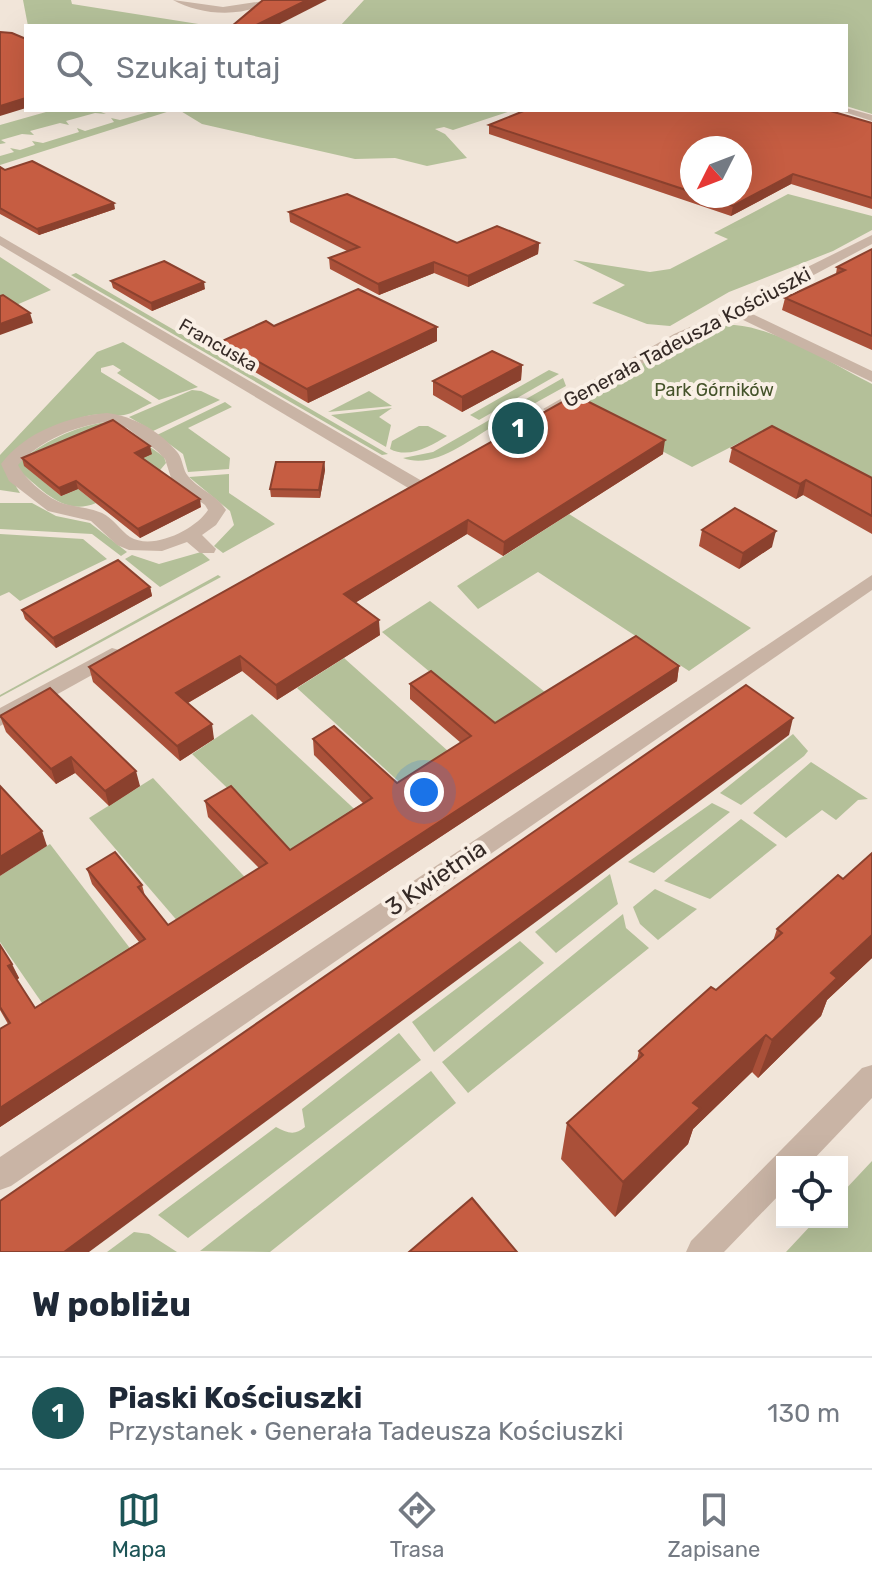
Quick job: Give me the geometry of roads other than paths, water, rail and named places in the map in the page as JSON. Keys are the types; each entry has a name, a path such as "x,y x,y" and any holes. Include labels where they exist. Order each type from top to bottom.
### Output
{"street":[{"path":"177,0 241,11 252,9 266,0"},
{"path":"848,111 872,118"},
{"name":"Generała Tadeusza Kościuszki","path":"535,418 679,337 737,312 748,302 872,239"},
{"name":"Francuska","path":"0,240 422,481 394,497"},
{"path":"737,312 872,377"},
{"path":"108,417 131,423 170,452 177,461 178,477 212,502 217,510 210,521 190,535 162,545 136,546 124,541 97,517 54,507 15,477 9,464 17,454 39,440 93,419 108,417"},
{"path":"190,535 207,549"},
{"name":"3 Kwietnia","path":"0,1175 872,581"},
{"path":"0,718 130,645"},
{"path":"796,1156 872,1078"},
{"path":"702,1252 776,1176"}],"place":[{"name":"Piaski Kościuszki","path":"518,428"}],"park label":[{"name":"Park Górników","path":"714,390"}]}
